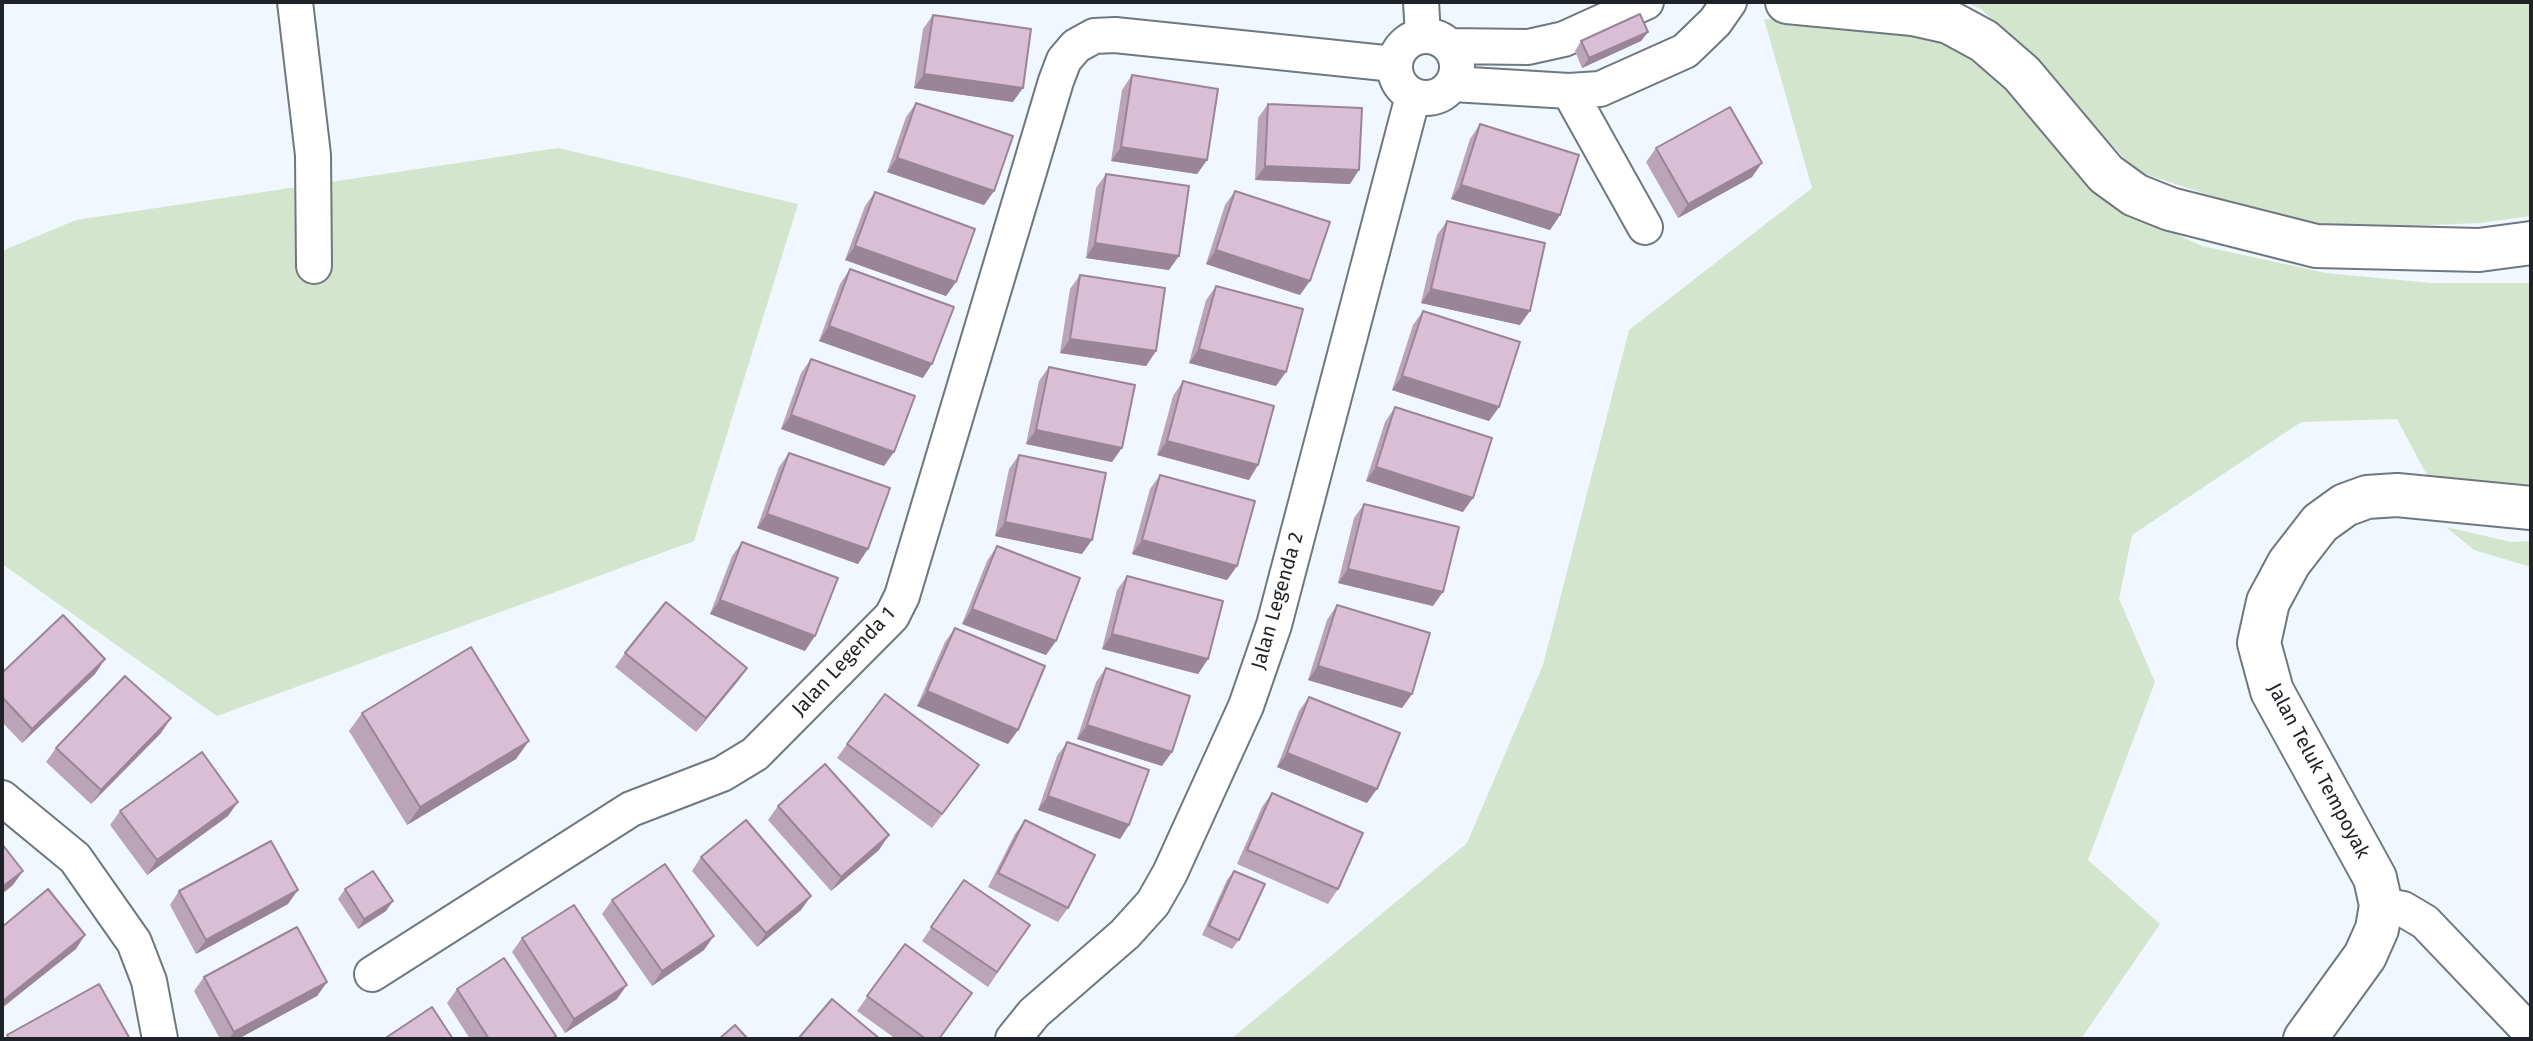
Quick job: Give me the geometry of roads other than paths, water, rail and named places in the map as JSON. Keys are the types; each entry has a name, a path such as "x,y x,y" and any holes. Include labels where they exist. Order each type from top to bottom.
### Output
{"street":[{"path":"295,2 313,155 314,266"},
{"path":"1432,28 1458,64 1453,84 1443,94 1428,99 1413,96 1402,89 1394,64 1399,50 1409,40 1432,28 1528,47 1564,39 1646,2"},
{"path":"1453,84 1569,91 1600,89 1685,51 1715,22 1729,2"},
{"path":"1787,2 1913,14 1949,22 1984,41 2022,74 2106,174 2135,195 2170,209 2316,246 2479,250 2531,243"},
{"name":"Jalan Legenda 1","path":"372,974 631,809 722,774 755,754 892,616 902,596 1056,81 1064,60 1076,46 1094,36 1115,35 1394,64"},
{"path":"1569,91 1645,227"},
{"name":"Jalan Legenda 2","path":"1013,1039 1034,1013 1125,934 1153,903 1246,706 1274,625 1413,96"},
{"name":"Jalan Teluk Tempoyak","path":"2381,905 2375,878 2272,691 2259,643 2268,602 2289,563 2320,523 2345,505 2367,497 2397,495 2531,508"},
{"path":"2,798 75,858 134,942 149,981 160,1039"},
{"path":"2305,1039 2365,956 2377,929 2381,905 2403,909 2425,922 2531,1033"}]}
